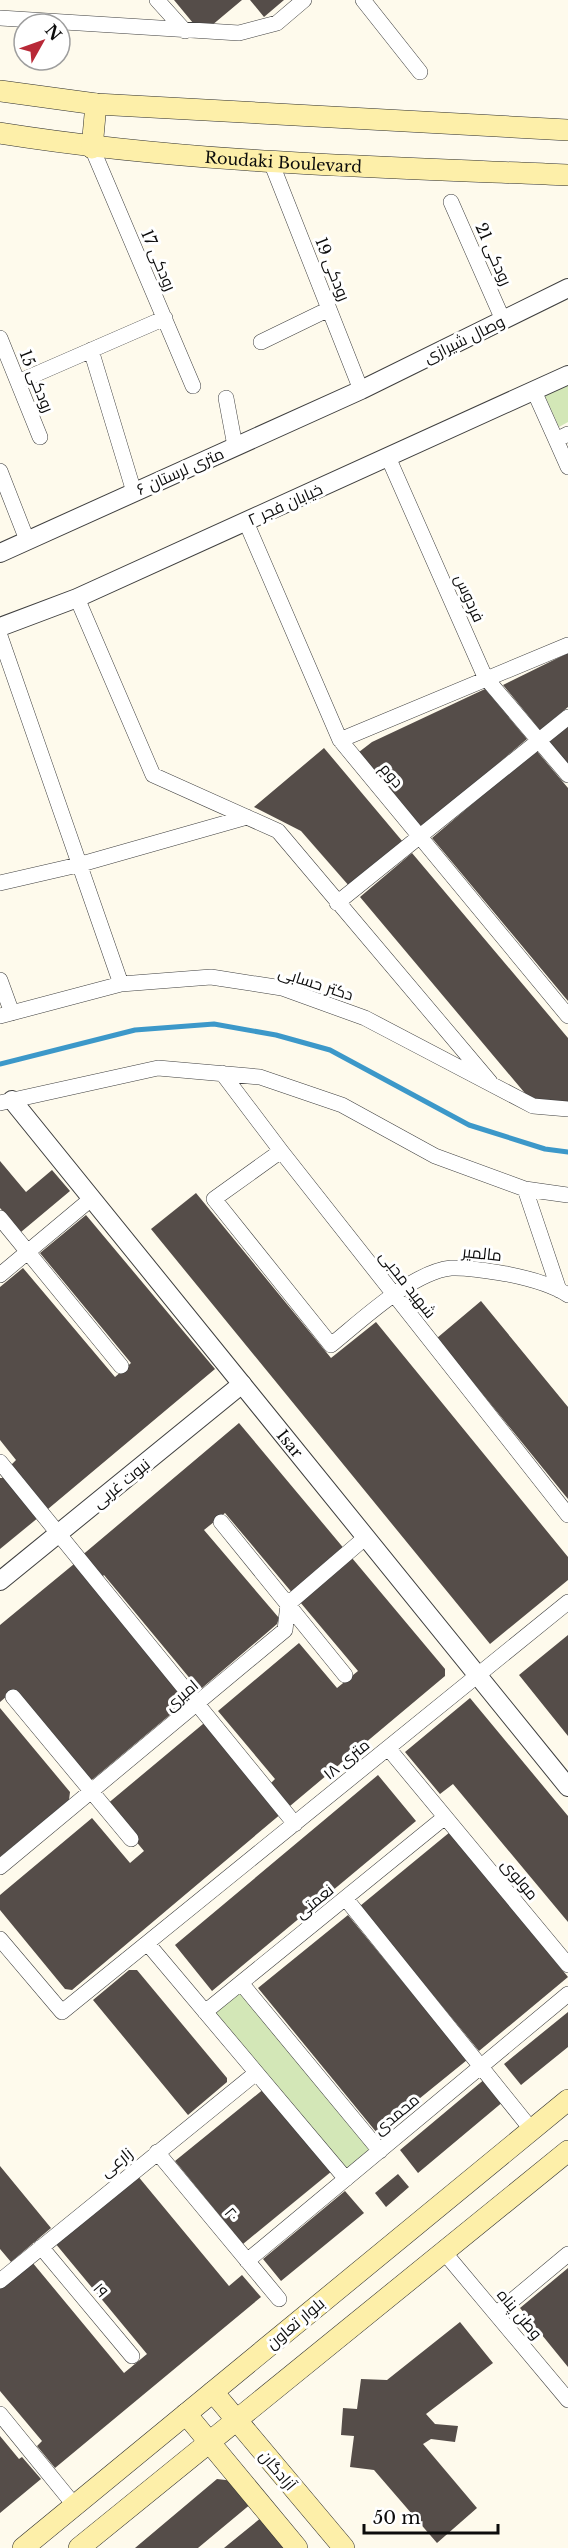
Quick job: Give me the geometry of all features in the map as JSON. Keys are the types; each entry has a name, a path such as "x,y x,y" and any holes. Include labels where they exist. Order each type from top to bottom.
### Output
{"main road":[{"path":"0,91 96,104 568,130"},
{"path":"92,148 96,104"},
{"name":"Roudaki Boulevard","path":"0,133 92,148 271,162 568,175"},
{"name":"بلوار تعاون","path":"23,2548 568,2100"},
{"path":"79,2548 568,2151"},
{"name":"آزادگان","path":"213,2392 344,2548"},
{"path":"186,2414 297,2548"}],"street":[{"path":"157,0 185,32"},
{"path":"0,18 185,32 239,33 277,23 304,0"},
{"path":"363,0 420,72"},
{"name":"رودکی 17","path":"92,148 193,386"},
{"name":"رودکی 19","path":"271,162 361,390"},
{"name":"رودکی 21","path":"451,202 503,320"},
{"name":"وصال شیرازی","path":"361,390 568,288"},
{"path":"261,342 329,309"},
{"path":"18,382 165,318"},
{"name":"رودکی 15","path":"0,338 40,437"},
{"path":"91,350 134,492"},
{"name":"خیابان فجر ۲","path":"0,627 77,598 568,375"},
{"name":"۶ متری لرستان","path":"0,553 361,390"},
{"path":"534,391 562,437 568,467"},
{"path":"226,398 235,446"},
{"name":"فردوس","path":"388,457 486,677 568,775"},
{"path":"0,471 27,540"},
{"name":"دوم","path":"246,522 340,740 568,1016"},
{"path":"77,598 153,775 278,831 490,1082"},
{"path":"0,636 121,984"},
{"path":"340,740 486,677 568,645"},
{"path":"337,903 418,835 568,717"},
{"path":"0,883 78,865 247,817"},
{"name":"دکتر حسابی","path":"6,1015 121,984 211,977 282,988 365,1018 533,1106 568,1109"},
{"path":"0,980 6,1015"},
{"path":"6,1102 158,1068 260,1077 342,1105 435,1156 525,1188 568,1195"},
{"name":"شهید محبی","path":"222,1073 568,1515"},
{"name":"Isar","path":"6,1102 92,1199 568,1787"},
{"name":"مالمیر","path":"281,1151 214,1199 331,1345 393,1294 425,1277 450,1268 506,1274 563,1292"},
{"path":"525,1188 563,1292"},
{"path":"0,1275 92,1199"},
{"path":"0,1218 122,1366"},
{"name":"نبوت غربی","path":"0,1581 242,1384"},
{"path":"0,1462 295,1824"},
{"path":"221,1522 345,1676"},
{"path":"288,1604 366,1537"},
{"name":"۱۸ متری","path":"0,1939 62,2012 568,1602"},
{"name":"امیری","path":"0,1867 198,1705 285,1630 288,1604"},
{"path":"13,1697 131,1839"},
{"name":"مولوی","path":"388,1748 568,1965"},
{"name":"نعمتی","path":"205,2012 445,1817"},
{"path":"345,1899 531,2129"},
{"path":"148,1944 346,2179"},
{"path":"241,1983 380,2151"},
{"name":"محمدی","path":"247,2261 568,1994"},
{"name":"زارعی","path":"1,2279 256,2073"},
{"name":"۲۰","path":"157,2152 279,2299"},
{"name":"۱۹","path":"41,2247 132,2356"},
{"name":"وطن پناه","path":"444,2252 568,2400"},
{"path":"496,2314 568,2254"},
{"path":"0,2414 75,2506"}],"green space":[{"path":"568,383 568,422 559,427 544,394"},
{"path":"241,1987 373,2148 344,2172 211,2012"}],"building":[{"path":"174,0 242,0 211,26 193,23"},
{"path":"250,0 284,0 264,17"},
{"path":"568,653 568,707 540,730 503,685"},
{"path":"485,689 527,739 422,828 359,752 372,742"},
{"path":"568,723 568,764 548,740"},
{"path":"324,748 403,842 350,887 301,831 254,807"},
{"path":"536,750 568,788 568,1001 432,838"},
{"path":"412,853 568,1038 568,1103 534,1104 360,897"},
{"path":"0,1161 26,1192 52,1170 70,1191 21,1232 0,1208"},
{"path":"196,1193 331,1358 376,1322 568,1557 568,1580 490,1644 151,1229"},
{"path":"86,1215 215,1369 48,1509 11,1465 16,1460 0,1440 0,1287 23,1268 115,1377 131,1363 40,1253"},
{"path":"481,1301 568,1407 568,1499 437,1338"},
{"path":"239,1423 346,1551 294,1595 225,1513 204,1530 279,1618 277,1624 202,1688 197,1687 104,1575 100,1579 80,1557"},
{"path":"0,1478 7,1478 39,1517 0,1549"},
{"path":"352,1558 445,1669 445,1676 290,1806 271,1783 275,1779 218,1711 299,1643 337,1688 358,1671 300,1602"},
{"path":"74,1564 185,1697 183,1704 93,1779 87,1779 14,1690 0,1702 0,1625"},
{"path":"568,1635 568,1736 519,1675"},
{"path":"470,1698 568,1816 568,1922 453,1784 440,1794 405,1752"},
{"path":"0,1708 70,1792 69,1800 0,1857"},
{"path":"203,1724 208,1724 282,1813 72,1990 65,1989 0,1910 0,1895 92,1818 130,1863 144,1851 106,1805"},
{"path":"378,1775 416,1821 212,1991 175,1945"},
{"path":"450,1832 568,1977 479,2051 360,1906"},
{"path":"348,1915 467,2060 377,2133 258,1988"},
{"path":"129,1970 137,1970 227,2078 227,2082 188,2115 93,2000"},
{"path":"568,2012 568,2047 521,2085 504,2064"},
{"path":"486,2078 504,2101 418,2173 400,2150"},
{"path":"265,2088 332,2171 243,2244 175,2161"},
{"path":"0,2166 51,2228 11,2262 0,2249"},
{"path":"398,2174 409,2187 386,2207 375,2193"},
{"path":"137,2175 229,2286 242,2275 261,2297 55,2468 37,2446 42,2441 0,2391 0,2289 32,2262 124,2373 147,2354 55,2243"},
{"path":"345,2191 364,2213 281,2281 263,2259"},
{"path":"568,2268 568,2367 520,2308"},
{"path":"460,2322 493,2363 426,2414 435,2424 458,2426 455,2442 431,2439 423,2444 477,2508 437,2543 374,2470 350,2467 354,2436 341,2435 343,2408 357,2409 361,2379 387,2380"},
{"path":"0,2436 19,2459 22,2457 41,2479 0,2513"},
{"path":"217,2479 234,2481 252,2503 198,2548 135,2548"},
{"path":"262,2517 288,2548 224,2548"}],"waterway":[{"path":"0,1064 135,1030 214,1024 276,1035 330,1050 469,1125 545,1149 568,1152"}]}
